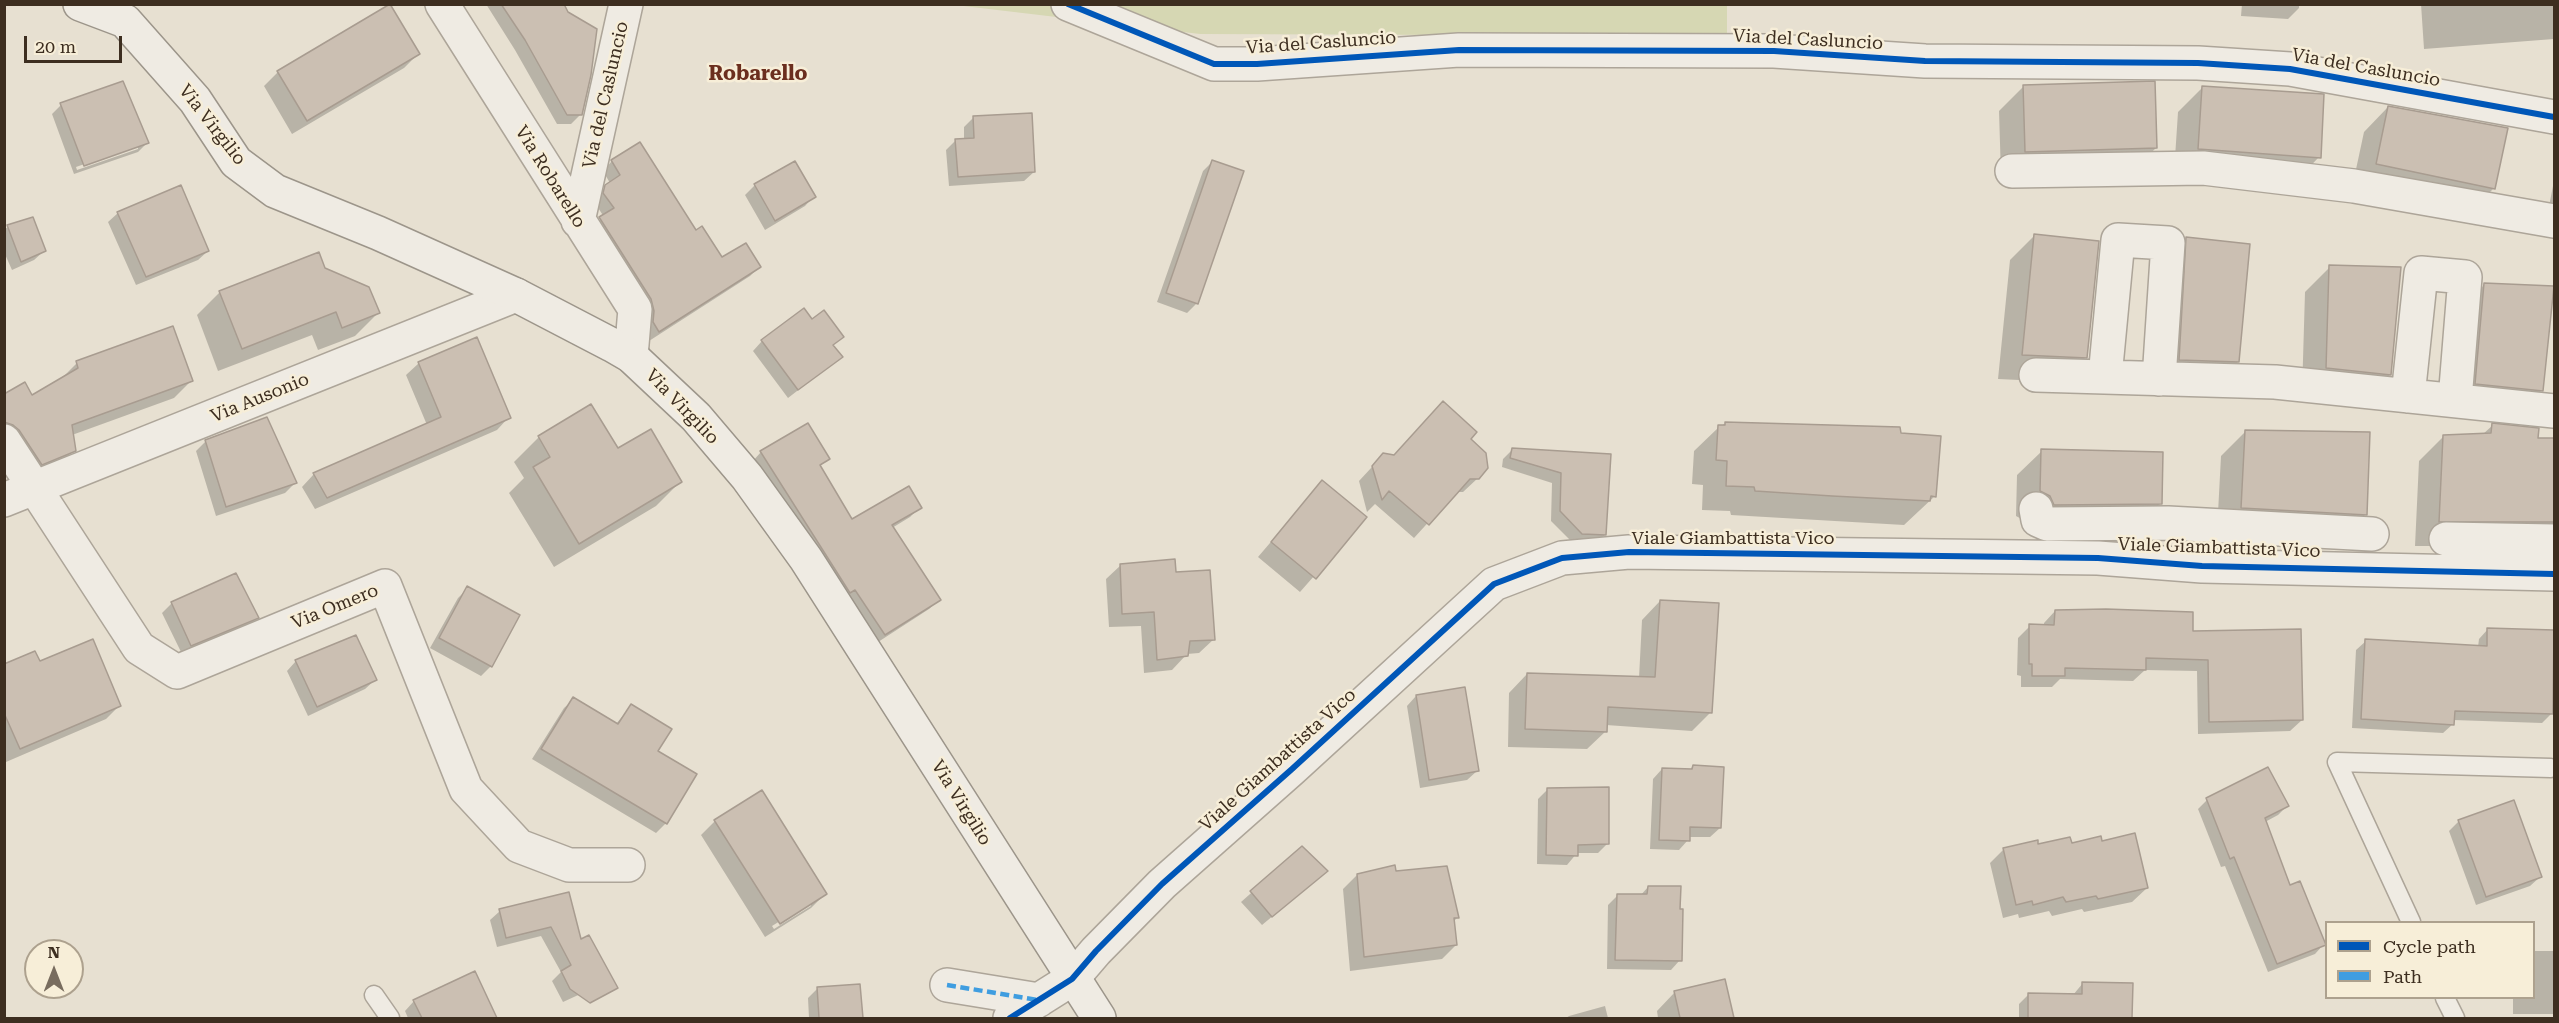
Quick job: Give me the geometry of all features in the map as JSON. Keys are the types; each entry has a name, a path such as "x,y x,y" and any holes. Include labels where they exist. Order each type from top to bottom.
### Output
{"street":[{"name":"Via Virgilio","path":"80,4 125,21 195,100 236,162 275,191 378,233 516,295 631,356 696,417 747,477 800,550 1099,1018"},
{"name":"Via Robarello","path":"442,4 635,309 631,356"},
{"name":"Via del Casluncio","path":"578,221 626,4"},
{"name":"Via del Casluncio","path":"1068,4 1214,64 1257,64 1459,50 1774,51 1925,62 2198,63 2290,69 2554,117"},
{"path":"2012,171 2203,168 2354,186 2554,221"},
{"path":"2105,377 2118,240 2168,243 2159,378"},
{"path":"2408,396 2421,273 2465,277 2455,400"},
{"name":"Via Ausonio","path":"4,500 516,295"},
{"path":"2112,307 2164,311"},
{"path":"2415,334 2460,339"},
{"path":"2036,375 2275,382 2554,411"},
{"name":"Via Omero","path":"4,441 139,648 177,672 385,586 466,789 519,846 569,865 628,865"},
{"path":"2036,509 2038,519 2047,524 2202,519 2372,534"},
{"path":"2202,519 2202,566"},
{"path":"2446,539 2554,541"},
{"name":"Viale Giambattista Vico","path":"1010,1018 1072,979 1096,951 1162,884 1292,769 1494,584 1562,558 1629,552 2098,558 2202,566 2554,574"},
{"path":"947,985 1039,1000"}],"lane":[{"path":"2411,921 2337,762 2551,768"},
{"path":"374,995 390,1018"},
{"path":"2446,999 2455,1018"}],"green space":[{"path":"1727,4 1727,36 1200,34 955,5"}],"building":[{"path":"390,4 420,54 307,121 277,71"},
{"path":"501,4 564,4 568,12 597,29 591,75 582,115 567,115 525,40"},
{"path":"123,81 149,143 84,166 60,103"},
{"path":"2155,81 2157,148 2025,152 2023,85"},
{"path":"2202,86 2324,94 2321,158 2198,149"},
{"path":"2388,106 2508,128 2495,189 2376,164"},
{"path":"1032,113 1035,172 958,177 955,139 974,138 973,116"},
{"path":"640,142 696,230 702,226 722,257 746,243 761,267 659,332 653,322 654,311 651,299 599,217 614,208 603,193 605,185 620,175 611,160"},
{"path":"1212,160 1244,171 1198,304 1166,293"},
{"path":"795,161 816,197 775,221 754,184"},
{"path":"181,185 209,251 146,277 117,212"},
{"path":"33,217 46,251 21,262 7,225"},
{"path":"2034,234 2099,241 2087,358 2022,355"},
{"path":"2186,237 2250,244 2239,362 2179,360"},
{"path":"319,252 325,268 369,287 380,313 342,328 336,312 242,349 219,291"},
{"path":"2329,265 2401,267 2391,375 2326,368"},
{"path":"2484,283 2554,286 2543,391 2475,384"},
{"path":"804,308 812,319 824,310 844,337 833,345 843,357 798,390 761,340"},
{"path":"173,326 193,381 72,425 76,451 42,465 19,430 4,422 4,394 25,382 32,395 78,368 76,361"},
{"path":"477,337 511,418 327,498 313,473 441,417 418,362"},
{"path":"1443,401 1477,432 1471,439 1486,453 1488,468 1479,479 1470,479 1429,525 1389,491 1382,500 1372,466 1383,453 1394,455"},
{"path":"591,404 618,448 651,429 682,482 579,544 533,467 550,457 538,436"},
{"path":"267,417 297,483 226,507 205,440"},
{"path":"1725,422 1900,427 1901,433 1941,436 1936,497 1931,496 1930,501 1832,496 1755,491 1754,487 1726,486 1727,461 1716,460 1718,425 1725,425"},
{"path":"808,423 830,459 820,465 852,519 909,486 922,508 892,525 941,600 885,635 855,590 850,593 760,451"},
{"path":"2492,423 2539,428 2538,438 2554,438 2554,522 2439,522 2443,435 2491,433"},
{"path":"2245,430 2370,432 2367,515 2241,508"},
{"path":"1512,448 1611,454 1606,535 1582,534 1560,511 1561,473 1510,458"},
{"path":"2041,449 2163,452 2162,504 2054,505 2050,496 2040,491"},
{"path":"1322,480 1367,517 1316,579 1271,542"},
{"path":"1175,559 1176,572 1210,570 1215,640 1190,641 1188,656 1157,660 1154,612 1122,614 1120,564"},
{"path":"236,573 259,618 191,646 171,602"},
{"path":"467,586 520,615 492,667 439,638"},
{"path":"1660,600 1719,603 1712,713 1608,707 1607,732 1525,729 1527,673 1655,677"},
{"path":"2055,610 2193,612 2193,631 2301,629 2303,720 2209,722 2208,660 2146,658 2146,670 2065,668 2065,676 2032,676 2032,664 2029,664 2029,624 2054,625"},
{"path":"2487,628 2554,630 2553,714 2455,711 2454,725 2361,719 2365,639 2487,646"},
{"path":"356,635 377,680 317,707 295,660"},
{"path":"93,639 121,706 20,749 4,713 4,664 35,651 40,661"},
{"path":"1465,687 1479,771 1429,780 1416,695"},
{"path":"573,697 618,724 631,704 672,729 658,751 697,774 667,824 541,749"},
{"path":"1693,765 1724,767 1721,828 1690,827 1690,841 1659,840 1662,768 1692,769"},
{"path":"2268,767 2289,806 2265,818 2290,885 2300,881 2325,945 2277,964 2234,857 2230,859 2206,798"},
{"path":"1609,787 1609,844 1578,845 1578,856 1546,855 1547,788"},
{"path":"762,790 827,894 780,924 714,820"},
{"path":"2514,800 2542,877 2486,897 2458,820"},
{"path":"2135,833 2148,888 2098,899 2096,896 2066,902 2063,897 2033,905 2032,901 2016,905 2003,848 2038,840 2038,844 2070,837 2072,843 2101,836 2102,841"},
{"path":"1302,846 1328,871 1272,917 1250,891"},
{"path":"1395,865 1396,871 1447,866 1459,918 1454,918 1457,945 1364,957 1357,874"},
{"path":"1648,886 1681,886 1682,961 1615,960 1617,894 1647,894"},
{"path":"569,892 581,939 589,935 618,988 590,1003 570,989 561,971 571,965 551,927 506,938 499,909"},
{"path":"475,971 497,1018 422,1018 413,1000"},
{"path":"1725,979 1734,1018 1680,1018 1674,991"},
{"path":"2082,982 2133,983 2132,1018 2028,1018 2028,993 2082,994"},
{"path":"860,984 863,1018 819,1018 817,987"}],"marked path":[{"path":"947,985 1038,1000"}],"cycle path":[{"path":"1068,4 1214,64 1257,64 1459,50 1774,51 1925,61 2198,63 2290,69 2554,117"},
{"path":"1010,1018 1072,979 1096,951 1162,884 1292,769 1494,584 1562,558 1629,552 2098,558 2202,566 2554,574"}],"district":[{"name":"Robarello","path":"758,74"}]}
